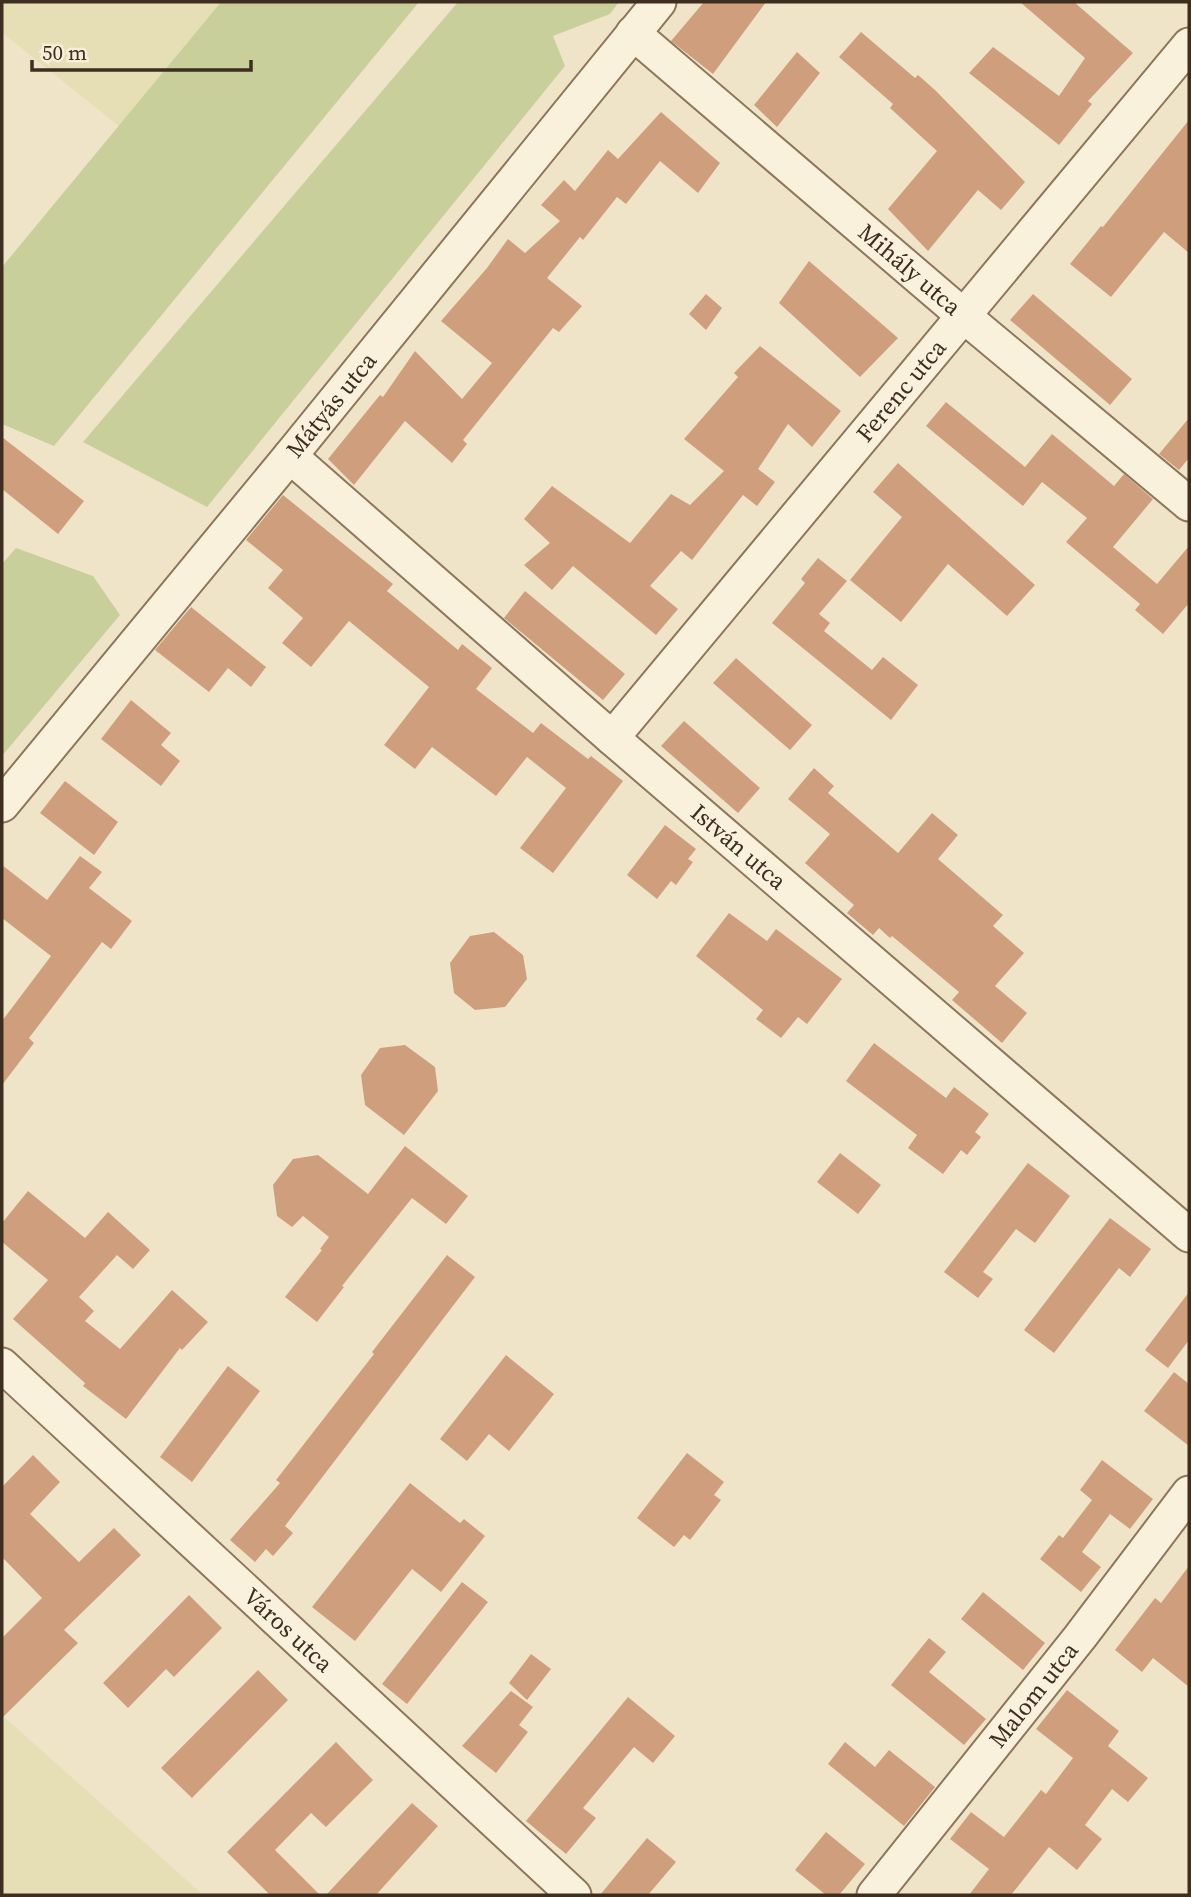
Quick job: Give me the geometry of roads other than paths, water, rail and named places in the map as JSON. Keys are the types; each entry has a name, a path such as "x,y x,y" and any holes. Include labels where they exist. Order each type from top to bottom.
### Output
{"street":[{"name":"Mátyás utca","path":"2,805 659,2"},
{"name":"Mihály utca","path":"634,33 965,317 1189,504"},
{"name":"Ferenc utca","path":"612,738 1189,46"},
{"name":"István utca","path":"290,456 612,738 1189,1235"},
{"name":"Város utca","path":"2,1365 574,1895"},
{"name":"Malom utca","path":"874,1895 1080,1637 1189,1493"}]}
